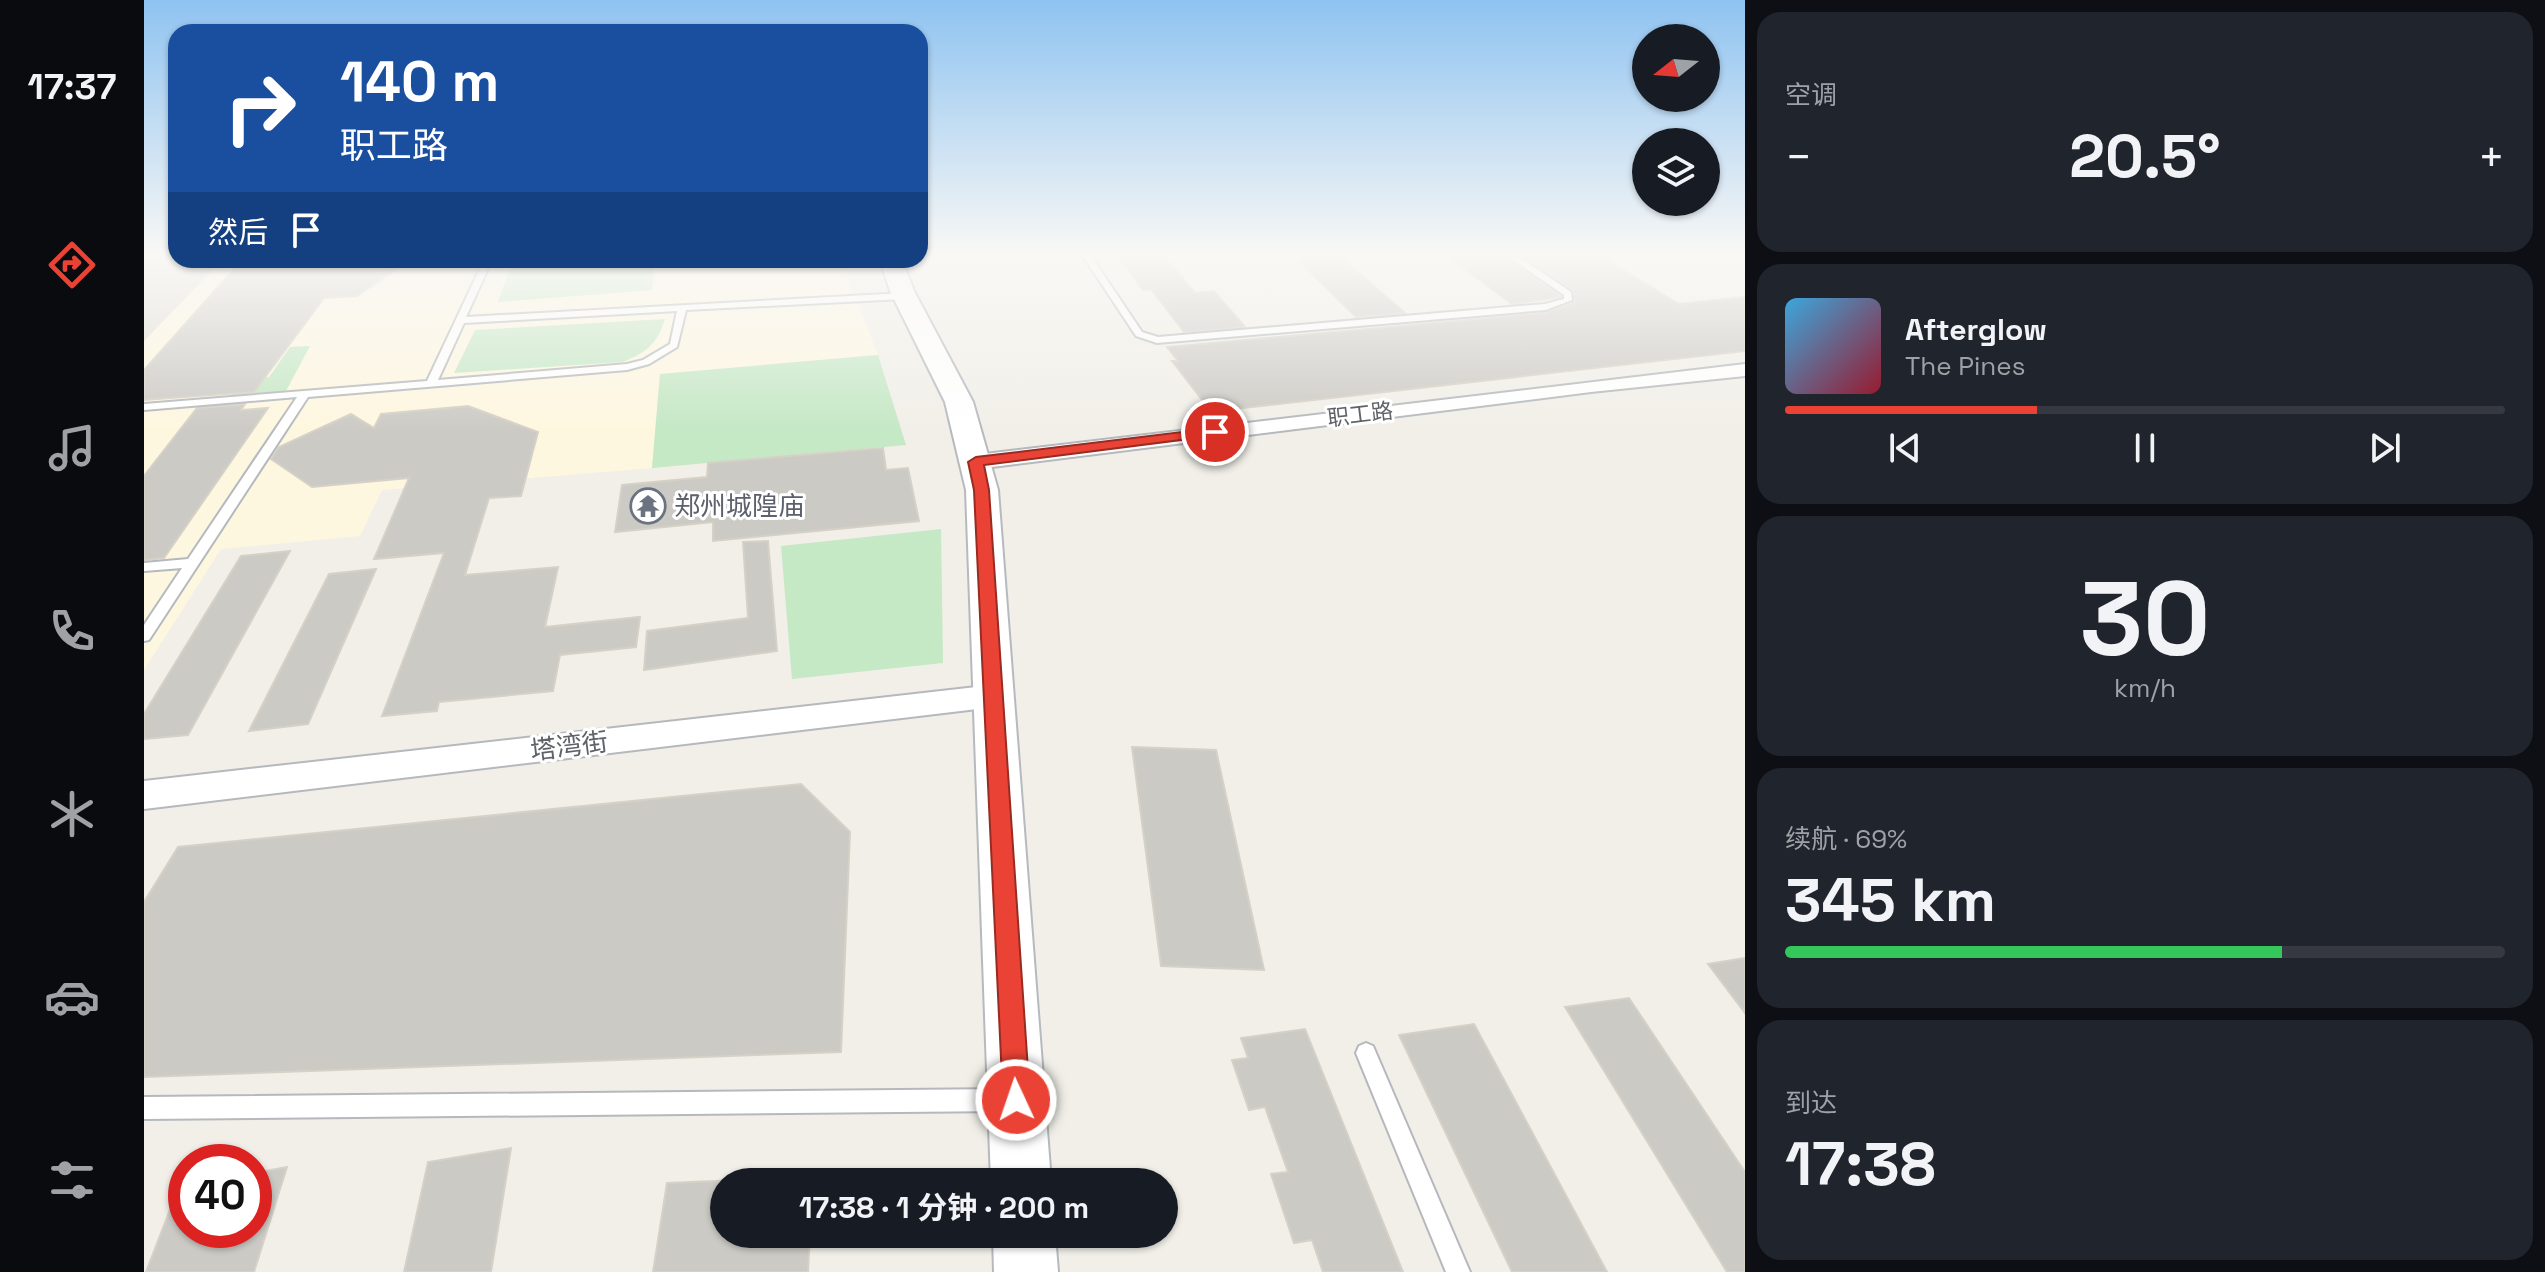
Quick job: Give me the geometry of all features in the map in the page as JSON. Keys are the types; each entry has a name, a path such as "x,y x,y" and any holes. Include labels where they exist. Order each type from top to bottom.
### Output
{"street":[{"path":"915,312 959,402 982,490 1020,1168"},
{"name":"职工路","path":"976,462 1745,370"},
{"name":"塔湾街","path":"144,795 994,696"},
{"path":"1025,1248 1026,1272"}],"lane":[{"path":"430,385 464,312"},
{"path":"460,320 601,312"},
{"path":"144,407 627,367 646,362 674,345 681,312"},
{"path":"1125,312 1139,334 1157,340 1483,312"},
{"path":"144,636 303,396"},
{"path":"144,567 192,563"},
{"path":"1366,1053 1458,1272"},
{"path":"144,1108 1016,1100"}],"shaded area":[{"path":"144,312 172,312 144,341"},
{"path":"172,312 861,312 878,355 660,374 652,468 382,490 360,536 221,549 144,670 144,341"}],"green space":[{"path":"665,319 650,346 623,362 454,373 475,330"},
{"path":"310,346 286,391 232,395 243,379 269,377 290,347"},
{"path":"878,355 906,445 652,468 660,374"},
{"path":"941,529 943,663 792,679 781,546"}],"building":[{"path":"195,312 313,312 254,392 144,400 144,370"},
{"path":"1169,312 1232,312 1245,327 1184,332"},
{"path":"1351,312 1405,313 1356,317"},
{"path":"1745,312 1745,351 1217,411 1209,400 1203,401 1172,361 1178,361 1167,347 1546,313"},
{"path":"245,404 241,410 268,408 164,558 144,560 144,476 197,408"},
{"path":"468,406 538,432 521,496 489,498 465,575 558,567 545,627 640,617 636,647 560,655 553,691 439,702 437,711 382,716 444,553 374,559 409,478 312,487 271,459 279,447 351,414 374,428 381,414"},
{"path":"883,448 886,470 908,468 919,521 713,541 713,522 615,532 622,485 707,477 708,463"},
{"path":"768,541 777,651 644,670 647,631 748,618 743,542"},
{"path":"290,551 188,735 144,739 144,714 241,556"},
{"path":"376,569 308,724 249,731 329,574"},
{"path":"1132,747 1216,750 1264,970 1161,966"},
{"path":"801,784 850,832 841,1052 144,1077 144,902 178,847"},
{"path":"1745,958 1745,1013 1708,964"},
{"path":"1629,998 1745,1172 1745,1272 1727,1272 1565,1007"},
{"path":"1474,1024 1607,1272 1512,1272 1399,1035"},
{"path":"1305,1029 1403,1272 1323,1272 1312,1240 1294,1243 1271,1174 1288,1172 1265,1107 1249,1110 1232,1060 1248,1058 1241,1038"},
{"path":"511,1148 491,1272 404,1272 428,1162"},
{"path":"287,1167 272,1215 272,1170"},
{"path":"710,1181 710,1248 809,1248 808,1272 653,1272 667,1183"},
{"path":"168,1215 168,1248 262,1248 254,1272 146,1272"}],"place":[{"name":"郑州城隍庙","path":"648,506"}],"route":[{"path":"1016,1100 982,490 976,462 1215,432"}]}
